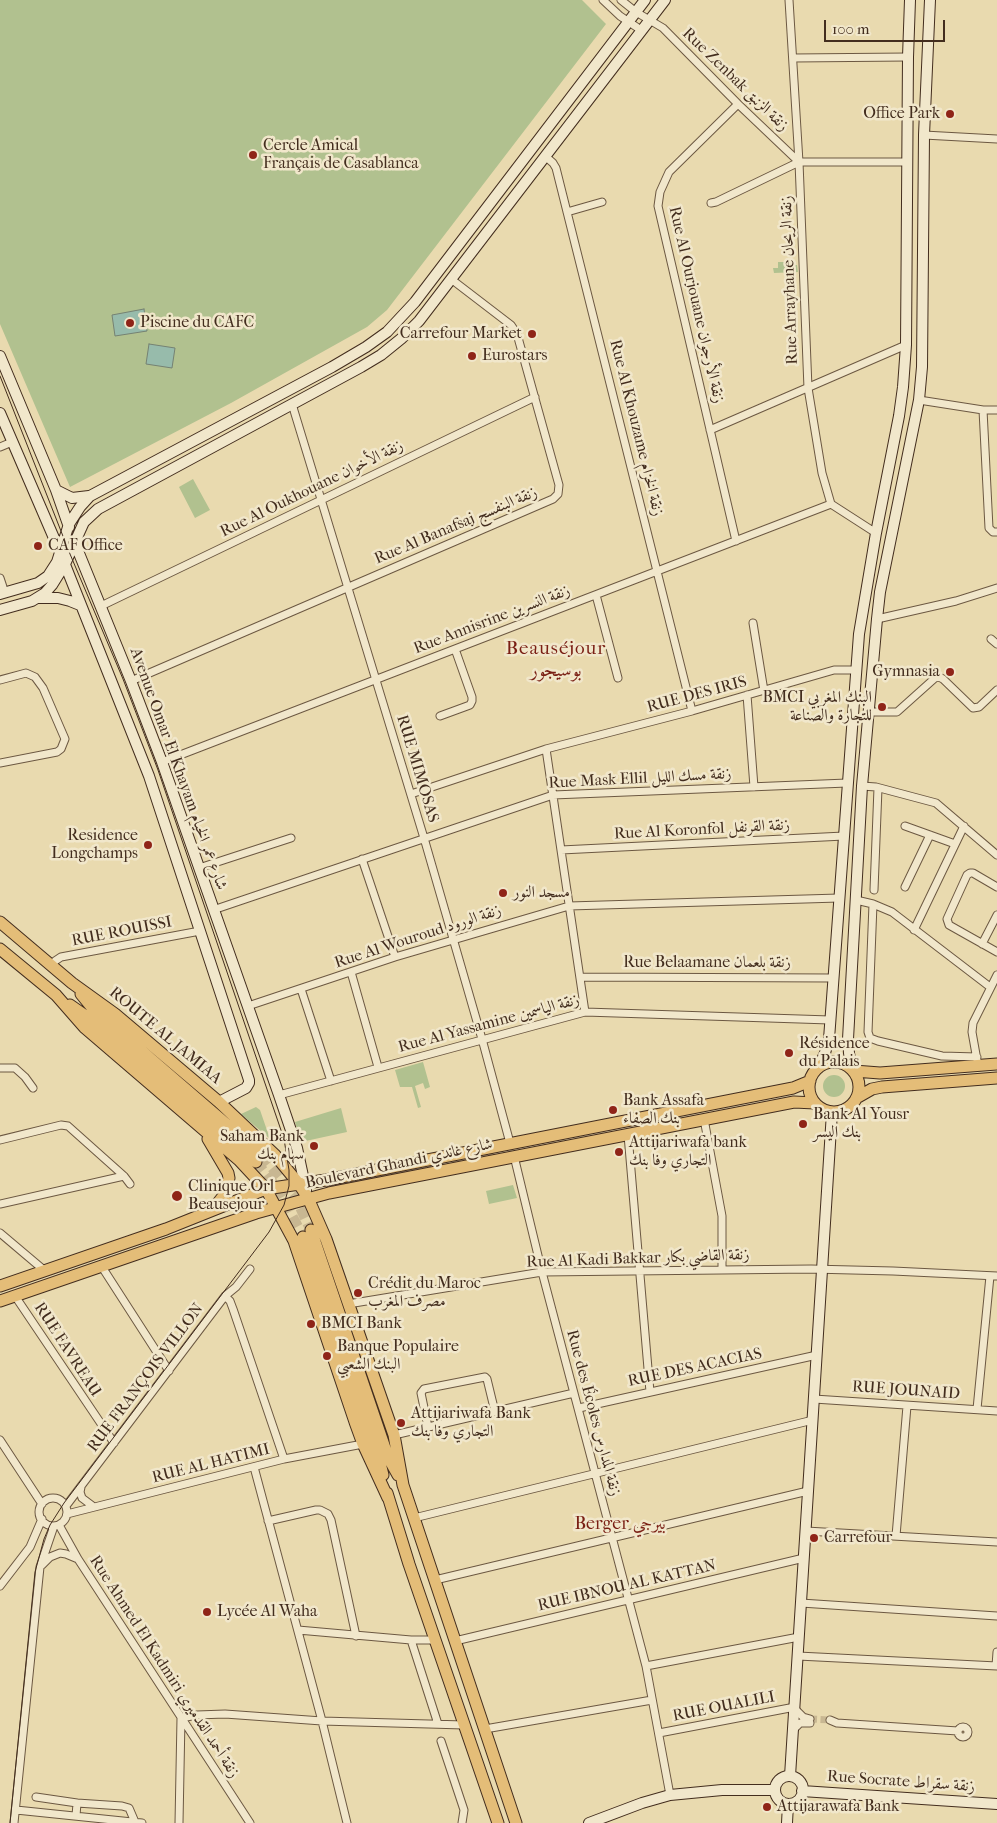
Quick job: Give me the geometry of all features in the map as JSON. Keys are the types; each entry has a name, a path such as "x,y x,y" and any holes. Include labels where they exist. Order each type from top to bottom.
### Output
{"main road":[{"path":"3,594 44,580 52,570 69,524 80,506 90,496 332,367 366,347 386,332 415,302 645,0"},
{"path":"38,598 52,585 65,564 84,522 98,509 362,367 381,355 419,321 665,0"},
{"path":"910,0 906,345 899,416 863,606 847,783 828,1046 810,1081 810,1093 815,1103 824,1110 840,1112 848,1108 858,1097 872,1089 997,1078"},
{"path":"858,1097 859,1082 848,1054 848,1039 862,786 880,592 919,400 922,367 924,135 930,0"},
{"name":"Avenue Omar El Khayam شارع عمر الخيام","path":"0,356 56,490 74,542 162,762 279,1095 296,1148 302,1184"},
{"name":"Avenue Omar El Khayam شارع عمر الخيام","path":"0,413 65,564 149,776 249,1080 246,1088 219,1102"},
{"path":"56,490 72,498 90,496"},
{"path":"0,610 38,598 70,600 80,605"},
{"name":"ROUTE AL JAMIAA","path":"0,922 72,983 108,1008 219,1102 275,1154 302,1184 326,1239 394,1435 403,1485"},
{"path":"0,949 56,995 90,1019 259,1159 94,1010 72,983"},
{"path":"56,995 84,1027 239,1160 266,1189 277,1206 294,1242 363,1444 388,1498"},
{"path":"818,1068 828,1062 836,1062 845,1064 853,1070 880,1073 978,1061 997,1064"},
{"name":"Boulevard Ghandi شارع غاندي","path":"0,1286 166,1229 266,1189 302,1184 793,1088 810,1081"},
{"name":"Boulevard Ghandi شارع غاندي","path":"0,1301 277,1206 308,1198 794,1102 815,1103"},
{"path":"790,1776 832,1112"},
{"path":"200,1127 228,1173 229,1178 225,1194 214,1209"},
{"path":"498,1823 388,1498 380,1463 307,1233 388,1457 403,1485 516,1823"},
{"path":"775,1790 780,1780 790,1776"},
{"path":"788,1804 798,1800 802,1791 799,1781 790,1776"},
{"path":"589,1823 670,1794 731,1789 775,1790"},
{"path":"775,1790 779,1799 788,1804"},
{"name":"Rue Socrate زنقة سقراط","path":"802,1791 997,1804"},
{"path":"787,1823 788,1804"}],"street":[{"path":"603,0 616,13 642,30"},
{"name":"Rue Zenbak زنقة الزنبق","path":"620,0 649,21 663,28 738,104 800,162"},
{"name":"Rue Arrayhane زنقة الريحان","path":"789,0 800,162 808,388 822,473 831,504"},
{"path":"793,58 908,57"},
{"name":"Rue Al Ourjouane زنقة الأرجوان","path":"736,541 659,215 659,199 662,185 669,172 738,104"},
{"path":"924,135 997,139"},
{"name":"Rue Al Khouzame زنقة الخزام","path":"545,156 556,167 692,711"},
{"path":"711,202 720,200 800,162 907,162"},
{"path":"567,212 602,202"},
{"name":"Rue Al Banafsaj زنقة البنفسج","path":"131,681 556,497 559,492 559,485 514,329 451,279"},
{"path":"710,430 906,345"},
{"name":"Rue Al Oukhouane زنقة الأخوان","path":"101,606 535,397"},
{"path":"919,400 983,410 997,410"},
{"name":"RUE MIMOSAS","path":"292,404 424,838 510,1144"},
{"path":"983,410 989,528 997,532"},
{"path":"0,447 12,442"},
{"path":"831,504 876,533"},
{"name":"Rue Annisrine زنقة النسرين","path":"162,762 831,504"},
{"path":"0,578 3,594"},
{"path":"877,619 890,614 946,603 997,588"},
{"path":"596,595 618,678"},
{"path":"753,623 764,691"},
{"path":"440,716 470,705 472,701 454,649"},
{"name":"RUE DES IRIS","path":"410,794 546,749 692,711 834,670 856,670"},
{"path":"0,680 26,673 35,677 43,688 65,739 61,749 56,752 44,756 0,763"},
{"path":"869,712 898,712 936,678 940,677 973,708 979,706 997,690"},
{"path":"748,695 754,787"},
{"path":"546,749 585,1012"},
{"name":"Rue Mask Ellil زنقة مسك الليل","path":"213,910 553,795 847,783"},
{"path":"862,786 878,788 936,803 997,855"},
{"path":"874,890 878,788"},
{"path":"905,826 955,844"},
{"path":"914,930 964,826"},
{"path":"904,887 930,835"},
{"name":"Rue Al Koronfol زنقة القرنفل","path":"561,850 844,836"},
{"path":"199,868 291,838"},
{"path":"362,859 396,957"},
{"path":"997,887 970,873 967,875 947,919 949,925 997,952"},
{"name":"Rue Al Wouroud زنقة الورود","path":"248,1006 396,957 570,906 839,898"},
{"path":"856,900 873,904 892,912 990,987"},
{"path":"873,904 868,1032 870,1038 942,1056 978,1061 972,1032 973,1023 997,975"},
{"path":"982,944 997,914"},
{"name":"RUE ROUISSI","path":"52,966 61,957 200,931"},
{"path":"351,972 378,1067"},
{"name":"Rue Belaamane زنقة بلعمان","path":"580,977 833,978"},
{"path":"301,989 331,1081"},
{"name":"Rue Al Yassamine زنقة الياسمين","path":"279,1095 585,1012 830,1020"},
{"path":"0,1068 15,1068 33,1088"},
{"path":"704,1119 722,1216 722,1270"},
{"path":"0,1140 61,1125 68,1126 124,1176 130,1184"},
{"path":"628,1135 650,1392"},
{"name":"Rue des Écoles زنقة المدارس","path":"514,1156 542,1272 579,1408 594,1474 646,1666 670,1794"},
{"path":"0,1204 124,1176"},
{"path":"0,1233 45,1271"},
{"path":"102,1267 169,1370"},
{"name":"RUE FRANÇOIS VILLON","path":"67,1510 81,1487 225,1296 236,1287 250,1269"},
{"name":"Rue Al Kadi Bakkar زنقة القاضي بكار","path":"348,1304 542,1272 822,1269 994,1276"},
{"path":"977,1409 994,1276"},
{"name":"RUE FAVREAU","path":"15,1296 114,1443"},
{"path":"225,1296 234,1309 284,1459"},
{"name":"RUE DES ACACIAS","path":"579,1408 817,1355"},
{"path":"428,1427 421,1393 424,1389 485,1377 495,1412"},
{"path":"394,1435 574,1393"},
{"name":"RUE JOUNAID","path":"814,1399 997,1411"},
{"path":"896,1536 907,1406"},
{"path":"414,1518 813,1420"},
{"path":"0,1440 42,1504"},
{"name":"RUE AL HATIMI","path":"67,1510 94,1507 284,1459 363,1444"},
{"path":"254,1467 322,1720 346,1823"},
{"path":"81,1487 82,1498 94,1507"},
{"path":"435,1580 808,1491"},
{"path":"14,1823 40,1567 57,1525 64,1520 67,1510 60,1500 54,1498 47,1499 42,1504 39,1512 42,1520 46,1524 57,1525"},
{"path":"268,1521 316,1510 328,1514 331,1520 356,1636"},
{"path":"0,1586 30,1547 42,1520"},
{"name":"Rue Ahmed El Kadmiri زنقة أحمد القدميري","path":"57,1525 250,1823"},
{"path":"806,1531 997,1542"},
{"path":"40,1567 46,1559 60,1554 78,1559"},
{"name":"RUE IBNOU AL KATTAN","path":"455,1641 804,1558"},
{"path":"801,1603 997,1616"},
{"path":"298,1630 356,1636 435,1640"},
{"path":"646,1666 799,1637"},
{"path":"411,1640 438,1724"},
{"path":"798,1656 954,1666 996,1666 997,1652"},
{"path":"485,1729 652,1700"},
{"path":"793,1730 800,1723 810,1721 803,1717 795,1708"},
{"name":"RUE OUALILI","path":"659,1733 795,1708"},
{"path":"179,1823 181,1718 197,1715 225,1714 322,1720 464,1725"},
{"path":"832,1722 958,1731"},
{"path":"442,1741 464,1810 462,1823"},
{"path":"36,1797 77,1803 122,1806 129,1808 139,1823"},
{"path":"76,1816 77,1803"},
{"path":"16,1810 139,1823"}],"green space":[{"name":"Cercle Amical Français de Casablanca","path":"0,0 582,0 606,24 387,310 367,327 231,403 70,487 0,324"},
{"path":"778,262 789,262 789,265 797,265 798,272 774,273 773,268 778,268"},
{"path":"193,479 210,510 195,518 179,487"},
{"path":"423,1062 430,1087 425,1089 423,1083 415,1086 421,1107 418,1108 412,1087 400,1087 395,1070"},
{"path":"834,1075 842,1078 845,1086 842,1094 834,1097 826,1094 823,1086 826,1078"},
{"path":"256,1107 260,1110 270,1139 241,1114"},
{"path":"341,1108 347,1132 301,1142 295,1122"},
{"path":"513,1185 517,1198 489,1204 486,1191"}],"shaded area":[{"name":"Piscine du CAFC","path":"144,309 147,331 115,336 112,315"},
{"name":"Piscine du CAFC","path":"149,344 175,348 172,368 146,364"}],"tunnel":[{"path":"262,1155 295,1195 311,1230"},
{"path":"256,1162 278,1190 303,1237"},
{"path":"810,1719 830,1720"}],"tram line":[{"path":"0,376 158,770 284,1139 289,1170 289,1186 284,1205 269,1232 64,1503 50,1525 44,1539 35,1572 10,1823"}],"place":[{"name":"Office Park","path":"950,114"},
{"name":"Cercle Amical Français de Casablanca","path":"253,155"},
{"name":"Piscine du CAFC","path":"130,323"},
{"name":"Carrefour Market","path":"532,334"},
{"name":"Eurostars","path":"472,356"},
{"name":"CAF Office","path":"38,546"},
{"name":"Gymnasia","path":"950,672"},
{"name":"BMCI البنك المغربي للتجارة والصناعة","path":"882,707"},
{"name":"Residence Longchamps","path":"148,845"},
{"name":"مسجد النور","path":"503,893"},
{"name":"Résidence du Palais","path":"789,1053"},
{"name":"Bank Assafa بنك الصفاء","path":"613,1110"},
{"name":"Bank Al Yousr بنك اليسر","path":"803,1124"},
{"name":"Saham Bank سهام بنك","path":"314,1146"},
{"name":"Attijariwafa bank التجاري وفا بنك","path":"619,1152"},
{"name":"Clinique Orl Beausejour","path":"177,1196"},
{"name":"Crédit du Maroc مصرف المغرب","path":"358,1293"},
{"name":"BMCI Bank","path":"311,1324"},
{"name":"Banque Populaire البنك الشعبي","path":"327,1356"},
{"name":"Attijariwafa Bank التجاري وفا بنك","path":"401,1423"},
{"name":"Carrefour","path":"814,1538"},
{"name":"Lycée Al Waha","path":"207,1612"},
{"name":"Attijarawafa Bank","path":"767,1807"}],"district":[{"name":"Beauséjour بوسيجور","path":"556,660"},
{"name":"Berger بيرجي","path":"620,1525"}]}
